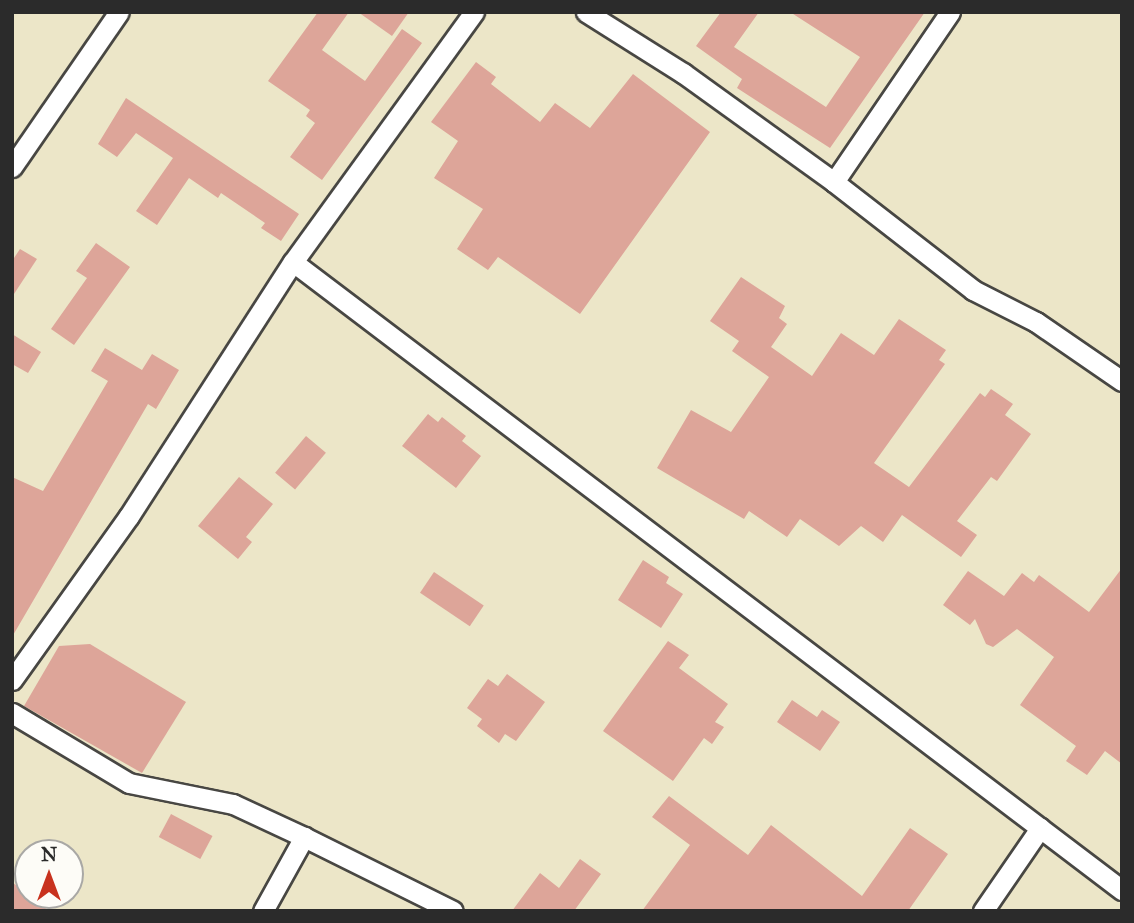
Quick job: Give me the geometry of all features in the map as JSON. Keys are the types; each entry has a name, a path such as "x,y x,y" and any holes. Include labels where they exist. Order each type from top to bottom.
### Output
{"street":[{"path":"12,167 119,12"},
{"path":"12,680 129,516 293,262 474,12"},
{"path":"586,12 683,73 834,182 972,290 1036,322 1122,381"},
{"path":"834,182 950,12"},
{"path":"293,262 1122,890"},
{"path":"12,713 129,783 233,804 453,911"},
{"path":"983,911 1040,828"},
{"path":"263,911 304,838"}],"building":[{"path":"318,12 349,12 322,50 365,81 402,29 422,43 322,180 290,157 315,123 306,116 310,110 268,81"},
{"path":"358,12 409,12 392,36"},
{"path":"721,12 759,12 734,47 826,107 860,57 790,12 925,12 830,148 737,88 742,79 696,46"},
{"path":"476,62 496,77 491,84 540,122 555,103 590,128 633,74 710,132 580,314 498,257 488,270 457,249 483,209 434,178 458,141 431,122"},
{"path":"126,98 299,214 281,241 261,228 265,223 221,193 218,198 189,178 157,225 136,211 173,158 136,133 117,157 98,144"},
{"path":"96,243 130,267 74,345 51,329 87,278 76,271"},
{"path":"20,249 37,259 12,297 12,261"},
{"path":"741,277 785,306 779,318 787,324 771,347 812,376 841,333 874,355 899,319 946,350 939,360 945,364 874,463 909,487 980,393 985,397 991,389 1013,404 1005,415 1031,434 997,481 991,477 957,521 977,535 961,557 902,515 883,542 861,526 839,546 800,519 787,537 749,511 744,519 657,468 691,410 731,432 769,377 732,351 739,341 710,321"},
{"path":"12,334 41,352 28,373 12,364"},
{"path":"105,348 142,370 152,354 179,370 156,409 148,404 12,637 12,477 43,491 108,381 91,371"},
{"path":"428,414 438,422 442,417 466,436 462,441 481,456 456,488 402,446"},
{"path":"306,436 326,453 295,489 275,473"},
{"path":"239,477 273,504 246,537 252,542 238,559 198,526"},
{"path":"643,560 669,577 666,583 683,594 661,628 618,600"},
{"path":"1122,568 1122,764 1105,751 1087,775 1066,761 1076,746 1020,705 1054,657 1017,629 993,647 986,644 975,619 970,625 943,605 968,571 1004,596 1022,573 1034,582 1039,575 1089,612"},
{"path":"434,572 484,606 470,626 420,593"},
{"path":"668,641 689,655 679,668 728,704 715,722 724,727 712,744 704,738 673,781 603,731"},
{"path":"90,644 186,702 142,773 24,706 59,646"},
{"path":"507,674 545,702 516,741 505,734 499,743 477,726 482,719 467,708 488,679 498,686"},
{"path":"792,700 817,717 822,710 840,722 820,751 777,722"},
{"path":"669,796 748,855 771,825 862,896 910,828 948,854 908,911 642,911 690,845 652,817"},
{"path":"171,814 212,836 200,859 159,837"},
{"path":"580,859 601,874 574,911 512,911 540,873 559,888"},
{"path":"12,882 14,909 49,911 12,911"}]}
